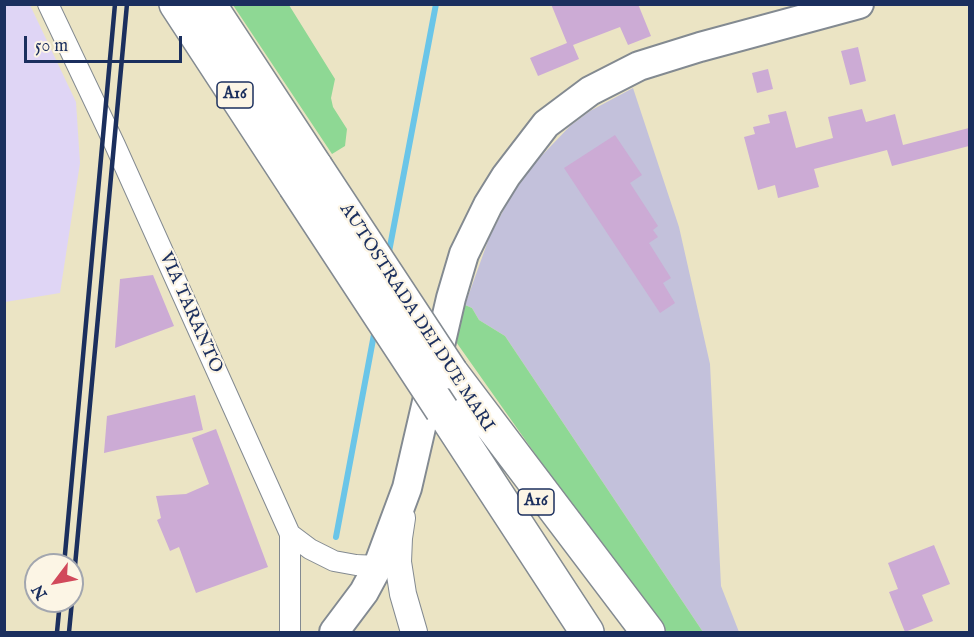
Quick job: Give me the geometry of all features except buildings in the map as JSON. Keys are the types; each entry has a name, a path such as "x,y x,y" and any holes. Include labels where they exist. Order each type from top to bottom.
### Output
{"highway":[{"name":"AUTOSTRADA DEI DUE MARI","path":"176,4 452,372 621,633"},
{"name":"AUTOSTRADA DEI DUE MARI","path":"209,4 305,176 442,410 587,633"},
{"path":"452,372 648,633"}],"main road":[{"path":"334,633 364,592 378,566 407,488 451,298 464,254 488,205 506,176 546,124 590,91 639,66 858,4"}],"street":[{"name":"VIA TARANTO","path":"48,4 120,156 290,534"},
{"path":"407,488 399,538 398,562 403,594 414,633"},
{"path":"290,534 310,549 334,561 378,566 403,594"},
{"path":"290,534 290,633"}],"shaded area":[{"path":"5,4 30,5 76,102 80,163 60,293 5,302"},
{"path":"633,88 679,227 710,364 721,586 739,632 703,632 505,336 479,320 472,308 465,305 489,238 516,186 528,170 570,126 590,111"}],"green space":[{"path":"233,5 289,5 335,79 331,98 333,107 347,129 345,146 332,154"},
{"path":"465,305 472,308 479,320 505,336 703,632 661,632 454,339"}],"waterway":[{"path":"388,257 436,4"},
{"path":"336,537 375,329"}],"railway":[{"path":"65,553 115,4"},
{"path":"76,553 127,4"},
{"path":"57,632 59,613"},
{"path":"69,632 71,613"}]}
